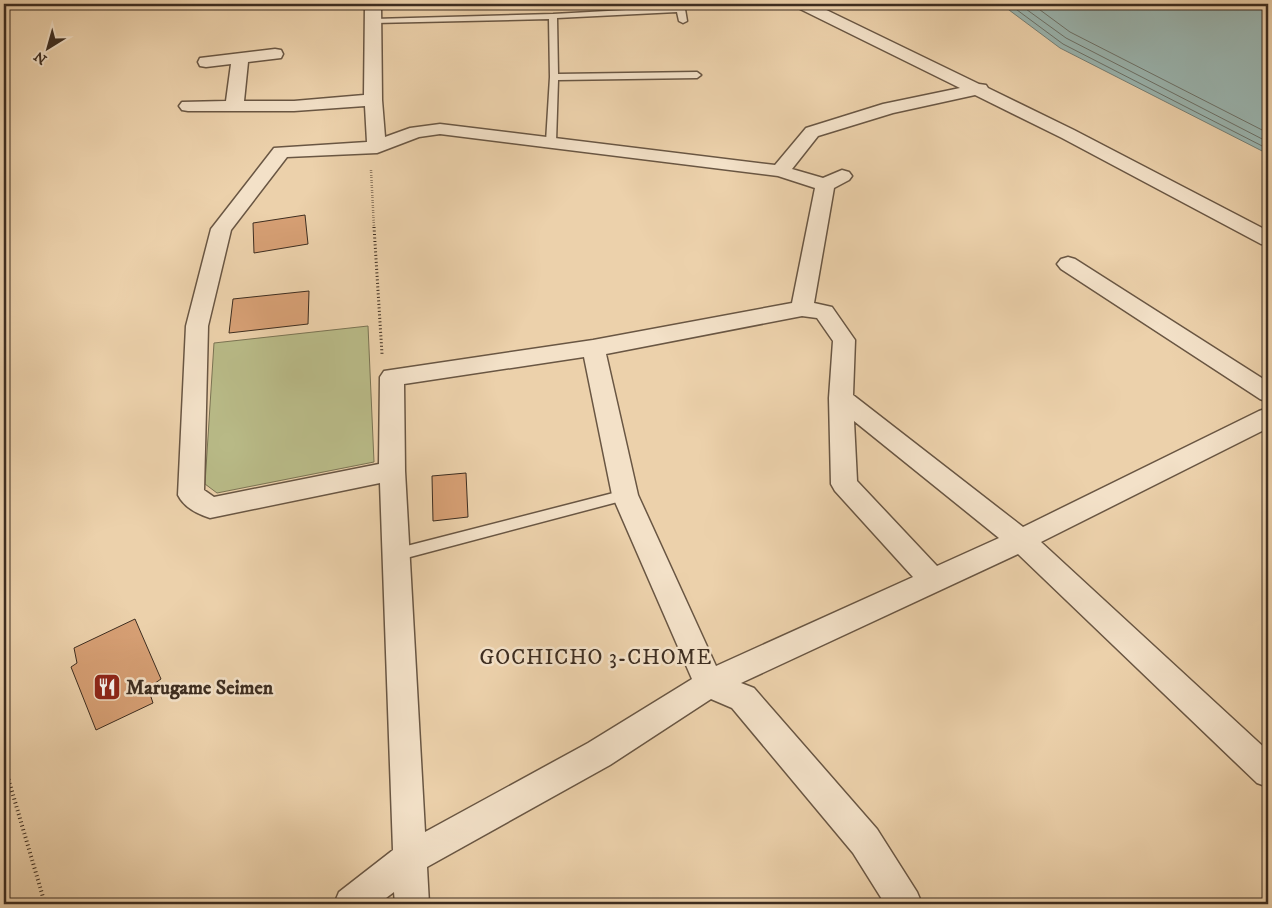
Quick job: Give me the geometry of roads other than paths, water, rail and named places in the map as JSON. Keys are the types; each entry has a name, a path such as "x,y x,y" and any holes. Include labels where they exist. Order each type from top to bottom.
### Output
{"street":[{"path":"802,4 1085,142 1268,239"},
{"path":"373,13 373,147"},
{"path":"206,62 275,54"},
{"path":"234,106 240,58"},
{"path":"780,171 812,132 889,108 980,90"},
{"path":"188,106 294,106 374,100"},
{"path":"392,471 210,508 191,495 197,326 221,229 281,152 373,147 416,132 440,129 780,171 834,180 802,310"},
{"path":"1068,264 1268,393"},
{"path":"412,904 395,555 392,471 392,377 593,348 802,310 824,312 844,340 841,398 844,484 934,581"},
{"path":"593,348 626,495 709,684 743,698 865,841 905,904"},
{"path":"841,398 1021,540 1268,772"},
{"path":"351,904 410,859 599,754 709,684 1021,540 1268,417"}],"lane":[{"path":"373,13 553,16 681,9 683,21"},
{"path":"552,142 553,16"},
{"path":"554,78 697,75"},
{"path":"395,555 626,495"}],"water":[{"path":"1001,4 1268,4 1268,154 1060,48"}],"place":[{"name":"Marugame Seimen","path":"107,687"}],"district":[{"name":"GOCHICHO 3-CHOME","path":"596,657"}]}
